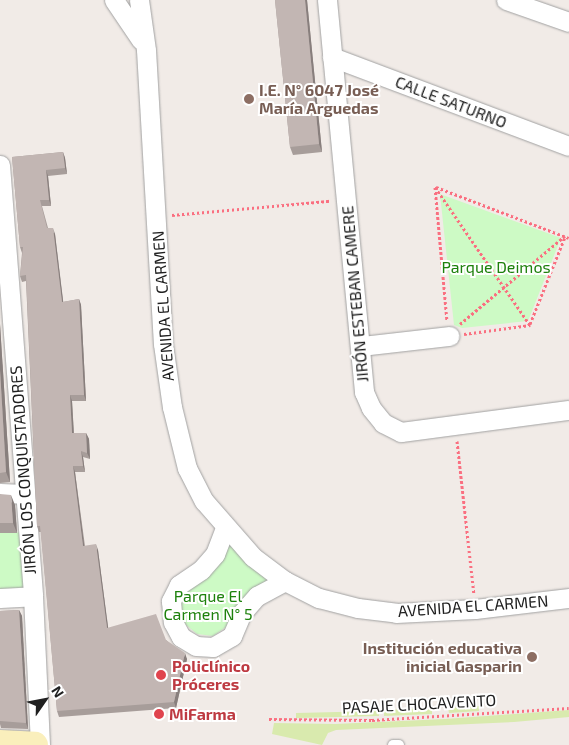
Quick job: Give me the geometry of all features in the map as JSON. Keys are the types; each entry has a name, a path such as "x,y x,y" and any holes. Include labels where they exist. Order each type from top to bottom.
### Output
{"main road":[{"path":"0,744 35,745"}],"street":[{"path":"114,0 146,50"},
{"name":"AVENIDA EL CARMEN","path":"139,0 146,50 163,344 172,407 187,468 204,501 225,528 253,557 285,581 318,598 358,608 396,613 475,609 569,598"},
{"name":"JIRÓN ESTEBAN CAMERE","path":"327,0 364,392 371,408 383,423 401,432 569,410"},
{"path":"506,0 569,22"},
{"name":"CALLE SATURNO","path":"332,57 569,146"},
{"name":"JIRÓN LOS CONQUISTADORES","path":"0,165 1,211 33,596 40,745"},
{"path":"361,346 449,335"},
{"path":"0,493 25,494"},
{"path":"225,528 215,554 201,570 179,585 171,601 172,622 182,638 196,646 212,647 232,636 242,612 257,596 285,581"},
{"path":"0,598 33,596"}],"lane":[{"path":"392,745 398,745"}],"path":[{"path":"435,187 567,237"},
{"path":"435,187 506,285 530,325"},
{"path":"435,187 449,335"},
{"path":"157,215 346,200"},
{"path":"449,335 506,285 567,237"},
{"path":"530,325 567,237"},
{"path":"449,335 530,325"},
{"path":"455,425 475,609"},
{"name":"PASAJE CHOCAVENTO","path":"269,719 390,719 569,708"}],"green space":[{"name":"Parque Deimos","path":"440,194 561,238 528,321 462,328 454,325"},
{"path":"28,532 33,596 0,598 0,533"},
{"name":"Parque El Carmen N° 5","path":"226,544 232,545 266,577 267,583 226,627 213,636 197,634 185,624 180,609 184,594"},
{"path":"479,706 479,711 449,713 448,708"},
{"path":"432,708 432,714 384,716 384,710"},
{"path":"569,710 569,717 514,722 336,730 328,733 322,745 272,734 274,723 335,724 445,719"},
{"path":"379,711 379,716 296,718 296,713"}],"building":[{"path":"275,0 305,0 319,144 290,147"},
{"path":"63,152 65,168 46,170 49,200 40,200 47,228 53,228 62,302 79,299 84,395 70,395 72,433 86,433 87,453 81,451 83,466 73,466 83,546 96,544 107,628 156,614 166,640 185,653 174,702 57,711 40,526 37,526 26,275 20,276 23,247 20,247 12,157"},
{"path":"0,370 6,472 0,473"},
{"path":"0,494 11,495 13,523 0,523"},
{"path":"19,610 26,723 0,721 0,611"}],"place":[{"name":"I.E. N° 6047 José María Arguedas","path":"249,99"},
{"name":"Institución educativa inicial Gasparin","path":"532,657"},
{"name":"Policlínico Próceres","path":"161,675"},
{"name":"MiFarma","path":"159,714"}]}
